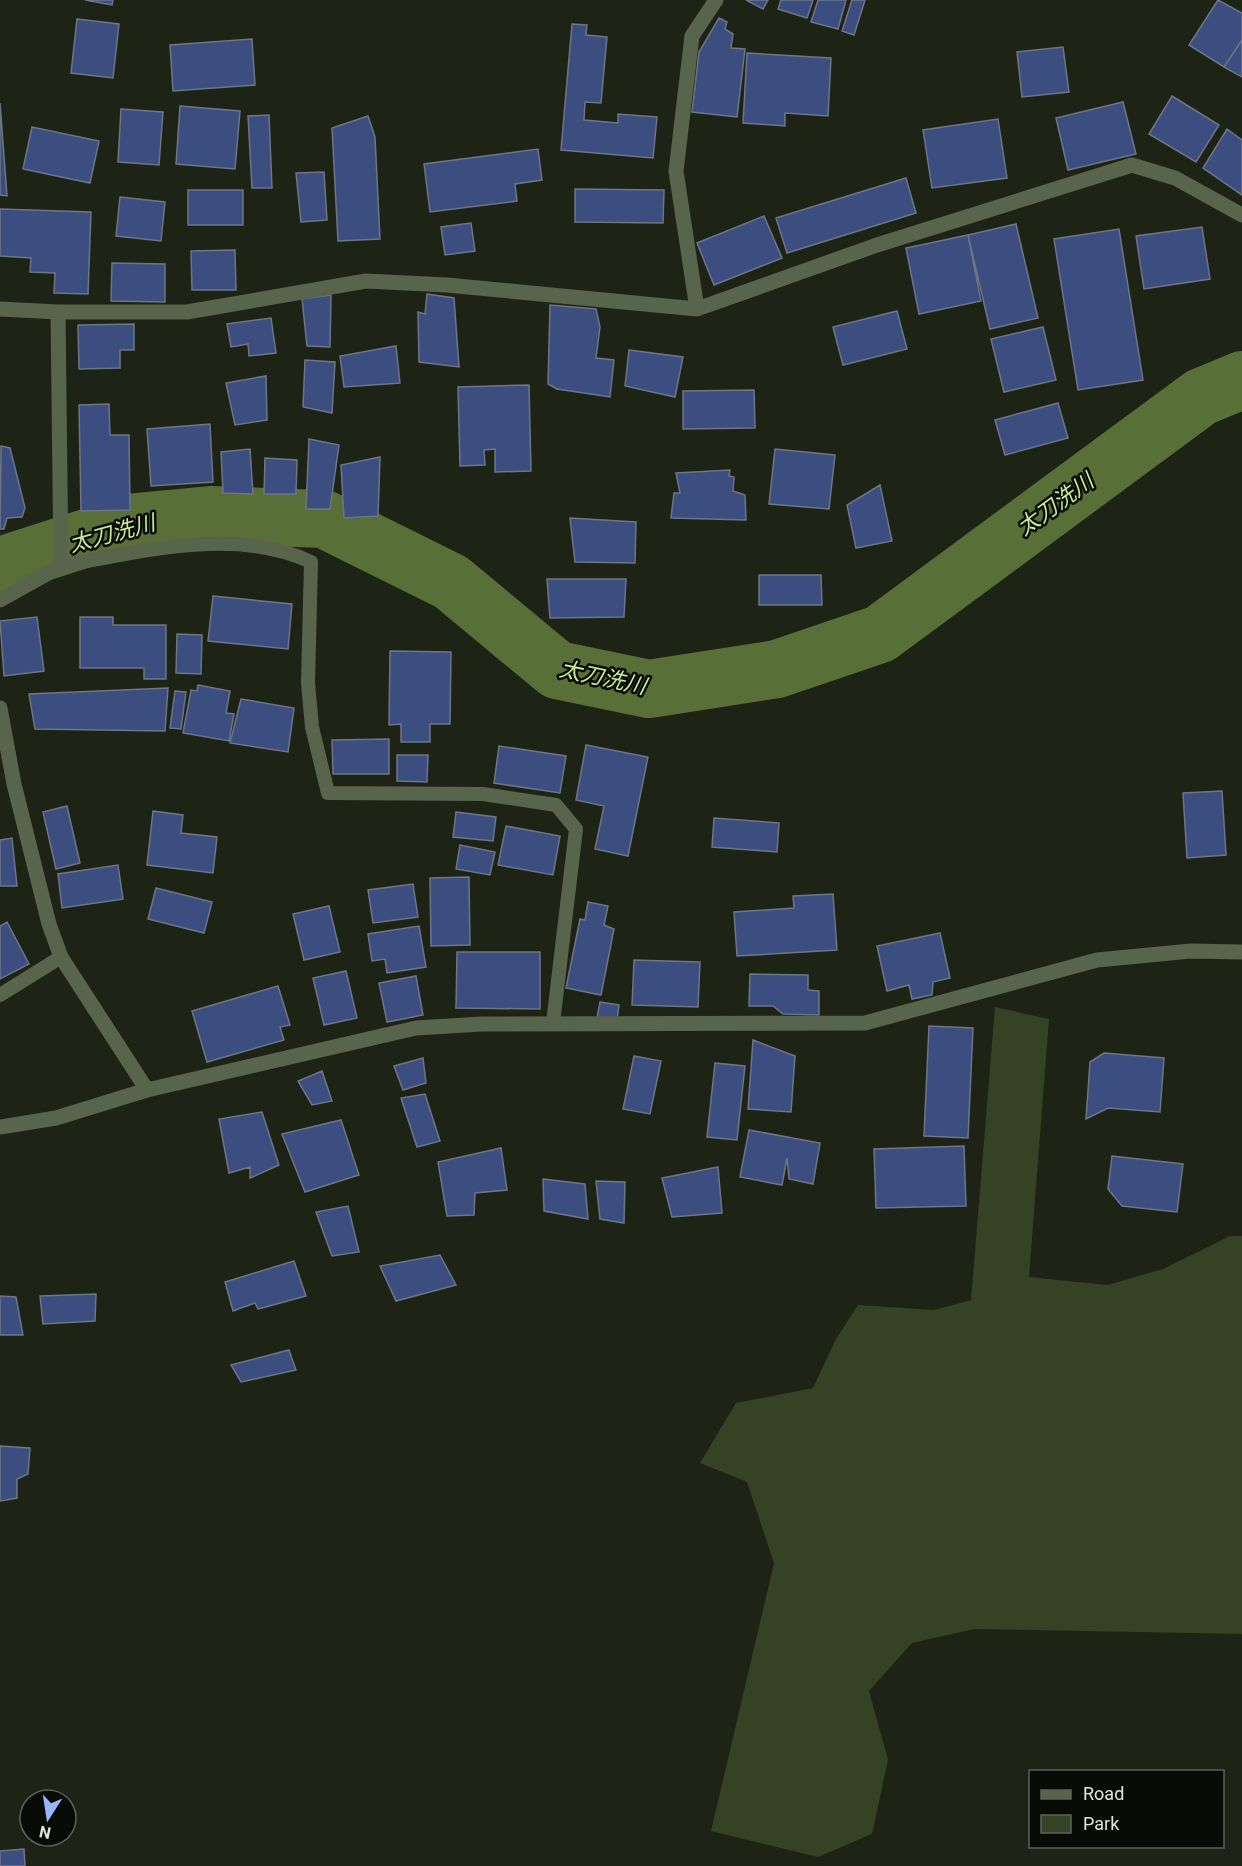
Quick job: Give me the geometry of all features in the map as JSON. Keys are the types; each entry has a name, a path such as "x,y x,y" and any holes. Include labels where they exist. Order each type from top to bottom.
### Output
{"street":[{"path":"697,309 676,171 692,36 716,0"},
{"path":"0,309 58,312 187,312 366,281 447,285 697,309 877,244 1132,165 1175,178 1242,215"},
{"path":"0,600 61,566 58,312"},
{"path":"0,708 14,784 49,924 61,957 147,1090"},
{"path":"0,1127 56,1118 147,1090 416,1029 483,1024 553,1023 865,1023 1097,960 1191,951 1242,952"}],"lane":[{"path":"61,566 174,545 228,545 290,552 311,562 308,682 312,727 328,793 483,794 556,805 576,829 553,1023"},
{"path":"0,995 61,957"}],"green space":[{"path":"995,1007 1049,1019 1029,1277 1108,1285 1163,1269 1230,1236 1242,1236 1242,1634 974,1629 912,1643 869,1691 888,1760 872,1834 818,1857 711,1831 774,1563 747,1482 700,1463 736,1403 813,1388 836,1339 858,1305 934,1310 971,1300"}],"building":[{"path":"85,0 113,0 112,5"},
{"path":"746,0 768,0 763,9"},
{"path":"781,0 813,0 807,18 778,9"},
{"path":"818,0 846,0 838,29 811,22"},
{"path":"852,0 865,0 854,35 842,31"},
{"path":"1218,0 1242,13 1242,40 1224,67 1189,45"},
{"path":"719,18 727,22 725,29 733,34 731,48 745,49 737,117 692,112 699,52"},
{"path":"77,19 119,24 113,78 71,73"},
{"path":"572,24 587,25 586,35 607,37 601,103 585,102 584,120 618,123 618,114 657,117 653,158 561,150"},
{"path":"252,39 255,85 173,91 170,45"},
{"path":"1242,40 1242,77 1224,67"},
{"path":"1063,47 1069,92 1022,97 1017,52"},
{"path":"747,53 831,58 828,116 785,113 785,126 743,123"},
{"path":"1172,96 1219,125 1196,162 1149,134"},
{"path":"1123,102 1136,154 1068,170 1056,118"},
{"path":"0,103 7,196 0,195"},
{"path":"180,106 240,111 235,169 176,164"},
{"path":"121,109 163,112 159,165 118,162"},
{"path":"269,115 272,188 252,188 248,116"},
{"path":"368,116 375,137 380,239 338,241 332,128"},
{"path":"998,119 1007,178 932,188 923,130"},
{"path":"32,127 99,141 90,183 23,169"},
{"path":"1227,129 1242,140 1242,195 1203,168"},
{"path":"538,149 542,180 515,184 517,201 430,212 424,164"},
{"path":"324,172 327,220 301,222 296,173"},
{"path":"906,178 916,213 787,253 776,218"},
{"path":"575,189 664,190 663,223 575,222"},
{"path":"188,190 243,190 243,225 188,225"},
{"path":"120,197 165,202 161,241 116,236"},
{"path":"0,209 91,212 88,294 54,293 55,273 30,272 31,258 0,256"},
{"path":"764,216 782,258 714,285 697,243"},
{"path":"471,223 475,251 445,255 441,227"},
{"path":"1016,224 1038,318 990,329 968,235"},
{"path":"1202,227 1210,279 1144,289 1136,236"},
{"path":"1119,229 1143,380 1078,390 1054,239"},
{"path":"968,235 981,301 919,314 906,248"},
{"path":"235,250 236,290 192,290 191,251"},
{"path":"112,263 165,264 165,302 111,301"},
{"path":"427,294 454,298 459,367 419,362 418,312 425,314"},
{"path":"331,295 330,347 307,346 302,299"},
{"path":"550,305 596,309 600,327 596,358 614,360 610,397 557,389 548,384"},
{"path":"897,311 907,349 843,365 833,327"},
{"path":"271,318 276,353 249,356 248,344 231,347 227,324"},
{"path":"134,324 134,350 120,350 120,368 79,369 78,325"},
{"path":"1043,327 1056,380 1004,392 991,339"},
{"path":"396,346 400,383 344,387 340,356"},
{"path":"629,350 683,357 675,397 625,386"},
{"path":"305,360 335,362 332,413 303,407"},
{"path":"266,376 267,420 235,425 226,383"},
{"path":"529,385 531,471 495,472 495,449 484,450 485,465 460,466 458,387"},
{"path":"754,390 755,428 683,429 683,391"},
{"path":"1058,403 1068,438 1005,455 995,420"},
{"path":"109,404 110,435 129,435 130,510 81,511 79,405"},
{"path":"210,424 213,482 151,486 147,429"},
{"path":"309,439 339,445 330,509 306,509"},
{"path":"1,446 10,448 25,508 22,517 7,518 4,529 0,529"},
{"path":"250,449 253,494 223,493 221,452"},
{"path":"775,449 835,455 829,509 769,504"},
{"path":"380,457 378,516 344,518 341,465"},
{"path":"265,458 297,460 296,494 264,494"},
{"path":"730,470 729,476 734,477 733,491 745,495 746,520 671,518 674,493 680,493 676,473"},
{"path":"880,485 892,541 856,548 847,505"},
{"path":"570,518 636,522 635,563 575,562"},
{"path":"759,575 821,575 822,605 759,605"},
{"path":"547,579 626,579 624,617 550,618"},
{"path":"213,596 292,604 288,649 208,641"},
{"path":"37,617 44,671 4,676 0,621"},
{"path":"80,617 113,617 113,625 166,625 166,679 144,679 144,668 80,668"},
{"path":"177,634 202,635 201,674 176,673"},
{"path":"390,651 451,652 450,724 430,724 430,742 401,742 401,724 389,725"},
{"path":"198,685 230,691 226,713 234,714 229,741 183,733 191,690 197,691"},
{"path":"168,688 165,731 35,729 29,694"},
{"path":"175,691 186,692 181,729 170,728"},
{"path":"241,699 294,708 288,752 230,743"},
{"path":"389,739 389,774 333,774 332,740"},
{"path":"586,745 648,757 628,856 595,849 604,806 576,800"},
{"path":"499,746 566,756 560,793 494,783"},
{"path":"397,755 428,755 427,782 397,781"},
{"path":"1222,791 1226,855 1187,858 1183,793"},
{"path":"67,806 80,863 56,869 43,812"},
{"path":"153,811 183,815 181,833 217,837 213,873 147,865"},
{"path":"456,812 496,817 493,841 453,837"},
{"path":"714,818 779,823 777,852 712,847"},
{"path":"506,826 560,836 553,875 498,865"},
{"path":"12,838 17,886 0,886 0,840"},
{"path":"460,845 495,852 490,875 456,869"},
{"path":"118,865 123,899 62,908 58,874"},
{"path":"469,877 470,945 431,946 430,878"},
{"path":"413,884 418,917 373,923 368,890"},
{"path":"156,888 212,902 204,933 148,919"},
{"path":"833,894 837,950 737,956 734,912 794,908 793,896"},
{"path":"588,902 608,906 604,925 614,929 601,995 566,988 580,919 585,920"},
{"path":"329,906 340,952 304,960 293,914"},
{"path":"7,922 29,964 0,979 0,926"},
{"path":"419,926 426,967 387,973 385,959 372,961 368,934"},
{"path":"940,933 950,978 933,982 932,995 912,999 909,985 887,991 877,946"},
{"path":"457,952 540,952 540,1009 456,1008"},
{"path":"634,960 700,962 698,1007 632,1005"},
{"path":"346,971 357,1018 324,1025 313,978"},
{"path":"750,974 808,975 808,990 819,991 819,1015 783,1014 773,1006 749,1006"},
{"path":"416,976 423,1015 387,1022 379,983"},
{"path":"278,986 290,1025 280,1027 284,1040 207,1062 192,1011"},
{"path":"600,1002 619,1005 617,1021 597,1018"},
{"path":"929,1026 973,1028 968,1138 924,1136"},
{"path":"753,1040 795,1056 791,1112 748,1109"},
{"path":"1104,1053 1164,1058 1160,1112 1108,1108 1086,1119 1090,1062"},
{"path":"634,1056 661,1061 650,1114 623,1109"},
{"path":"423,1058 426,1083 403,1090 394,1066"},
{"path":"715,1063 745,1066 737,1140 707,1137"},
{"path":"322,1071 332,1101 312,1105 298,1081"},
{"path":"425,1094 440,1141 417,1147 401,1098"},
{"path":"262,1112 279,1165 250,1178 250,1167 229,1173 219,1119"},
{"path":"341,1120 359,1175 305,1192 282,1134"},
{"path":"749,1130 820,1143 813,1184 789,1179 787,1158 782,1185 740,1177"},
{"path":"964,1146 966,1206 876,1208 874,1149"},
{"path":"501,1148 507,1190 475,1193 474,1215 447,1216 438,1162"},
{"path":"1112,1156 1183,1164 1177,1212 1122,1206 1108,1189"},
{"path":"718,1167 722,1213 672,1217 662,1178"},
{"path":"543,1179 585,1184 588,1219 544,1211"},
{"path":"596,1181 625,1182 624,1223 600,1219"},
{"path":"348,1206 359,1252 332,1256 316,1212"},
{"path":"440,1255 456,1285 396,1301 380,1266"},
{"path":"294,1261 306,1296 258,1309 255,1303 233,1311 225,1282"},
{"path":"96,1294 95,1321 43,1324 40,1296"},
{"path":"0,1296 16,1297 23,1335 0,1335"},
{"path":"289,1350 296,1370 241,1382 231,1365"},
{"path":"0,1446 30,1448 28,1474 17,1479 17,1498 0,1501"},
{"path":"24,1849 25,1866 0,1866 0,1851"}],"waterway":[{"name":"太刀洗川","path":"0,566 136,522 210,515 324,519 451,582 557,670 649,689 777,669 880,634 1201,397 1242,380"}]}
